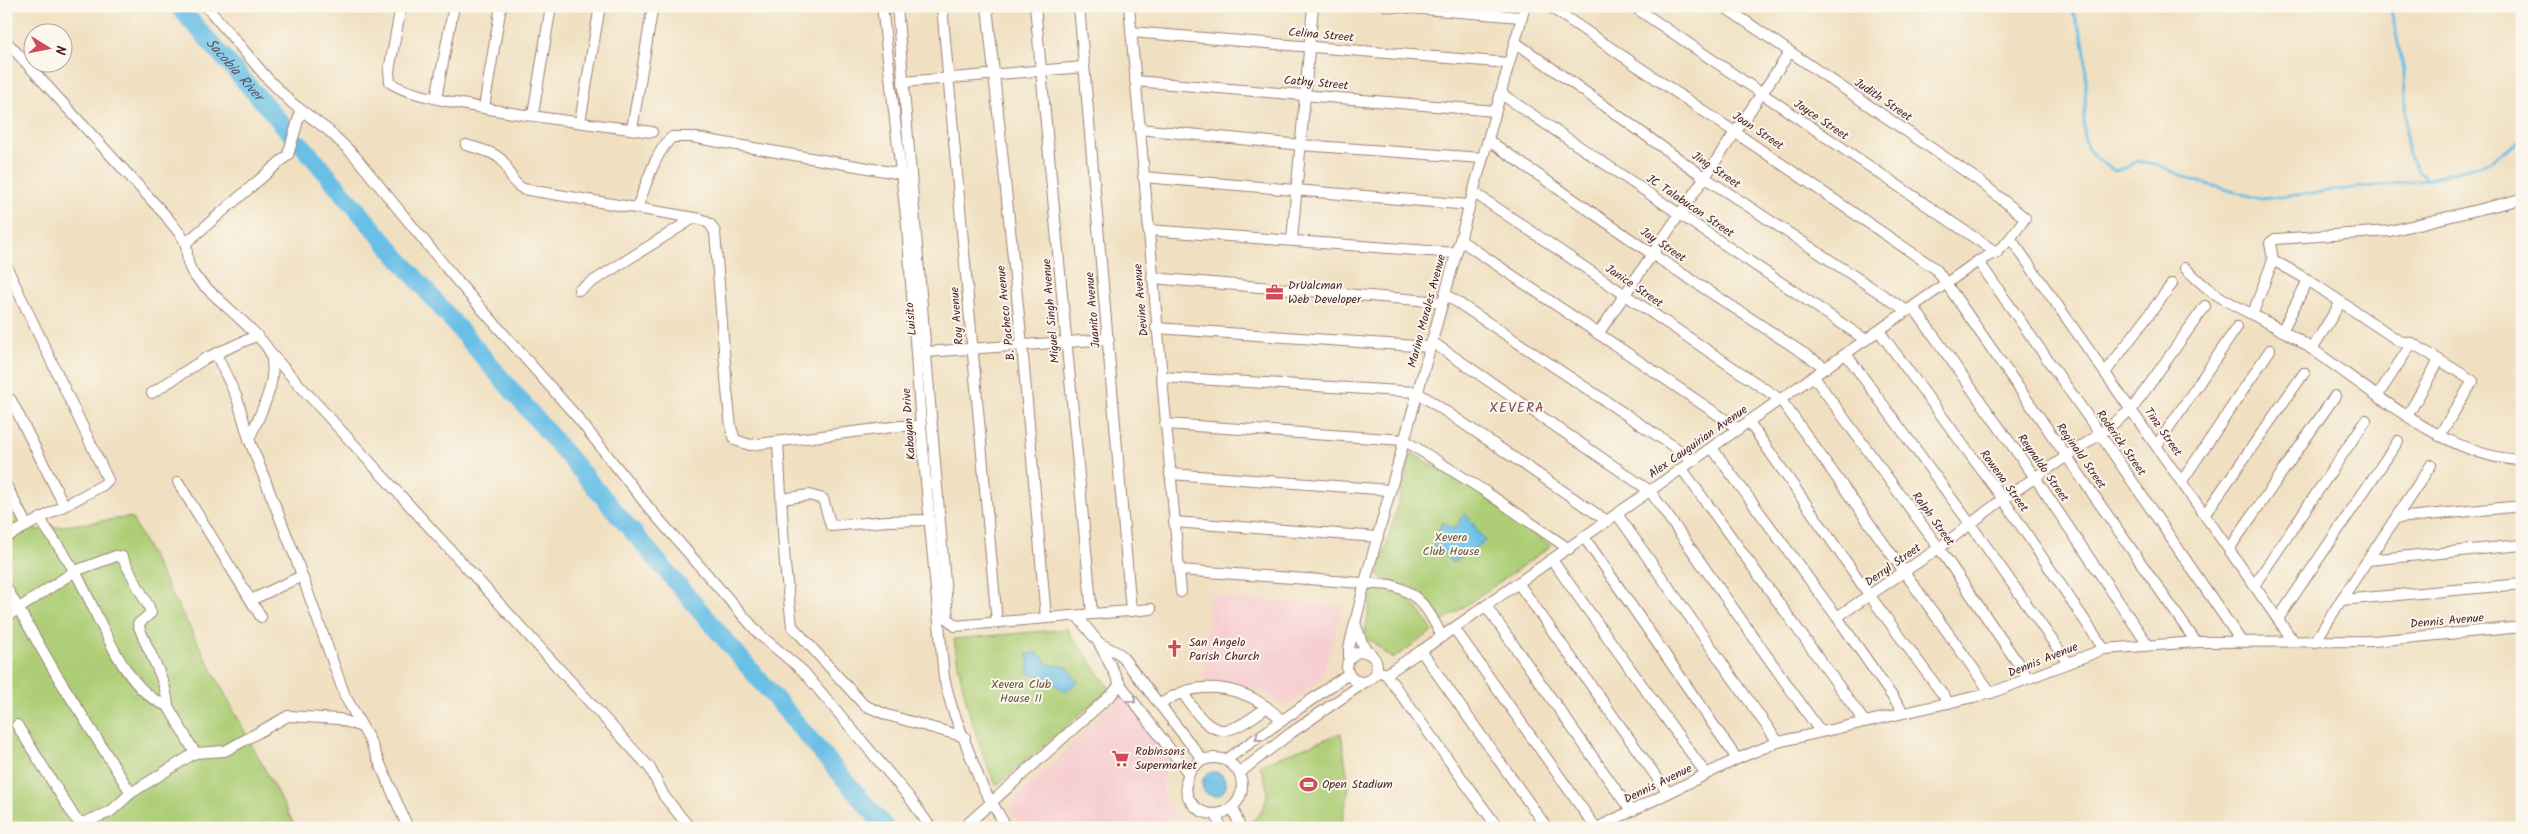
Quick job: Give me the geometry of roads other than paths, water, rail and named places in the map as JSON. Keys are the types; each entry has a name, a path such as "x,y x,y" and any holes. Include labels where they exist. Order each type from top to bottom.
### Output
{"street":[{"path":"206,6 267,78 301,110 329,130 354,155 458,282 577,417 649,508 760,635 803,671 931,828"},
{"path":"401,6 389,71 390,82 395,87 436,98 484,107 652,132"},
{"path":"436,98 454,6"},
{"path":"484,107 501,6"},
{"path":"533,114 551,6"},
{"path":"580,122 600,6"},
{"path":"632,129 652,6"},
{"name":"Kabayan Drive","path":"882,6 902,174 918,360 921,426 944,678 952,708 965,737 982,786 1007,828"},
{"name":"Luisito","path":"897,6 948,619 950,624 955,626 997,623"},
{"name":"Roy Avenue","path":"942,6 997,623"},
{"name":"B. Pacheco Avenue","path":"987,6 1022,345 1046,618"},
{"name":"Miguel Singh Avenue","path":"1035,6 1092,614"},
{"name":"Juanito Avenue","path":"1079,6 1131,611"},
{"name":"Devine Avenue","path":"1128,6 1181,592"},
{"path":"1292,240 1313,6"},
{"path":"1387,6 1522,17"},
{"name":"Marino Morales Avenue","path":"1349,659 1355,622 1365,582 1525,6"},
{"name":"Joan Street","path":"1549,6 1736,131 1936,269 1947,284"},
{"name":"Joyce Street","path":"1633,6 1761,95 1997,253"},
{"name":"Judith Street","path":"1723,6 1978,180 2025,218"},
{"name":"Celina Street","path":"1131,32 1509,63"},
{"path":"6,41 167,218 186,243 187,259 195,276 256,336 650,768 664,796 690,828"},
{"name":"Jing Street","path":"1515,42 1704,177 1910,310"},
{"path":"1598,334 1790,52"},
{"path":"903,82 1084,67"},
{"name":"Cathy Street","path":"1135,81 1495,111"},
{"name":"JC Talabucon Street","path":"1500,93 1866,340"},
{"path":"186,243 288,155 301,110"},
{"path":"1139,129 1301,145 1482,158"},
{"path":"637,207 657,159 665,144 672,137 691,137 902,174"},
{"name":"Jay Street","path":"1488,140 1652,254 1826,368"},
{"path":"466,146 498,157 515,184 523,188 637,207 694,218 710,224 715,232 727,390 732,433 735,440 746,444 778,442 901,426 921,426"},
{"path":"1143,177 1469,205"},
{"name":"Janice Street","path":"1473,192 1781,400 1991,693"},
{"path":"2253,313 2274,260 2270,243 2275,238 2390,231 2522,199"},
{"path":"579,290 694,218"},
{"name":"Alex Cauguirian Avenue","path":"1382,673 1442,637 1978,262 1997,253 2011,239 2025,218"},
{"path":"1148,230 1456,253"},
{"name":"Tinz Street","path":"2011,239 2157,444 2293,641"},
{"path":"1460,240 1739,429"},
{"path":"2274,260 2308,280 2399,341 2412,343 2473,381 2439,436"},
{"name":"Roderick Street","path":"1978,262 2100,434 2241,641"},
{"path":"2185,268 2215,294 2253,313 2312,349 2439,436 2463,448 2505,460 2519,460 2522,450"},
{"path":"6,537 103,485 108,480 108,476 7,269"},
{"path":"1152,278 1444,298 1694,460"},
{"path":"2282,331 2308,280"},
{"name":"Reginald Street","path":"1947,284 2196,642"},
{"path":"2105,373 2172,284"},
{"path":"2312,349 2341,302"},
{"name":"Derryl Street","path":"1837,617 1939,548 2003,500 2100,434 2132,409 2205,306"},
{"name":"Reynaldo Street","path":"1910,310 2036,479 2148,645"},
{"path":"2157,444 2237,327"},
{"path":"1156,328 1431,345 1650,491 1820,731"},
{"name":"Rowena Street","path":"1879,331 2003,500 2104,649"},
{"path":"152,393 190,367 256,336"},
{"path":"926,352 1022,345 1066,344 1109,339"},
{"path":"2378,395 2412,343"},
{"path":"2182,481 2270,350"},
{"path":"216,354 237,398 249,439 302,576 345,696 362,727 408,828"},
{"path":"249,439 268,398 272,373 271,354"},
{"path":"1846,354 1971,525 2068,663"},
{"path":"2408,415 2439,360"},
{"path":"2204,514 2304,373"},
{"path":"1161,377 1418,392 1607,521"},
{"name":"Ralph Street","path":"1814,377 1939,548 2028,678"},
{"path":"2229,549 2335,396"},
{"path":"11,400 64,506"},
{"path":"2254,584 2366,420"},
{"path":"1749,422 1870,596 1950,703"},
{"path":"1165,424 1404,440 1486,492 1569,549"},
{"path":"2278,619 2398,441"},
{"path":"778,442 792,626 864,705 886,715 965,737"},
{"path":"1712,448 1837,617 1903,712"},
{"path":"2316,642 2341,600 2431,465"},
{"path":"1682,469 1864,721"},
{"path":"1170,474 1390,490"},
{"path":"178,482 261,617"},
{"path":"6,485 26,526"},
{"path":"782,499 809,495 823,499 831,526 887,520 930,520"},
{"path":"2397,518 2522,506"},
{"path":"1617,514 1778,742"},
{"path":"40,519 75,571 109,642 149,697 155,702 168,706"},
{"path":"1174,522 1378,537"},
{"path":"1584,538 1737,759"},
{"path":"2368,560 2522,545"},
{"path":"6,617 75,571 116,556 122,556 151,613 148,618 138,624 160,675 167,695 168,706 195,753"},
{"path":"1552,560 1706,774"},
{"path":"1179,570 1391,585 1414,595 1424,604 1432,615 1442,637"},
{"path":"250,600 302,576"},
{"path":"1518,584 1668,793"},
{"path":"2341,600 2522,584"},
{"path":"6,587 56,674 132,794"},
{"path":"1486,606 1631,811"},
{"path":"997,623 1152,609"},
{"path":"1077,616 1099,643 1120,684 1189,774"},
{"path":"1355,622 1362,643 1372,654 1382,673 1498,828"},
{"name":"Dennis Avenue","path":"1597,828 1737,759 1778,742 1991,693 2104,649 2196,642 2373,641 2522,627"},
{"path":"1454,628 1597,828"},
{"path":"1099,643 1120,654 1203,760"},
{"path":"1348,674 1349,659 1359,651 1372,654"},
{"path":"1421,651 1547,828"},
{"path":"1239,772 1291,733 1365,682 1382,673"},
{"path":"1348,674 1355,680 1365,682"},
{"path":"1226,760 1348,674"},
{"path":"963,828 992,804 1113,693 1120,684"},
{"path":"1160,705 1170,697 1182,693 1205,688 1224,689 1243,693 1267,706 1282,722"},
{"path":"1182,693 1198,718 1210,727 1223,730 1231,730 1267,706"},
{"path":"17,725 75,818 80,822 85,822 110,812 132,794 195,753 225,751 288,716 339,720 362,727"},
{"path":"1215,758 1226,760 1239,772 1242,791 1233,807 1216,814 1201,811 1191,801 1186,789 1189,774 1203,760 1215,758"},
{"path":"1233,807 1240,828"},
{"path":"1216,814 1221,828"}],"water":[{"path":"1465,513 1485,541 1452,563 1444,553 1433,546 1442,522 1454,529"},
{"path":"1038,653 1049,665 1067,667 1078,682 1065,692 1048,680 1029,674 1027,654"},
{"path":"1214,772 1223,775 1226,784 1223,793 1214,796 1205,793 1202,784 1205,775"}],"waterway":[{"name":"Sacobia River","path":"178,6 291,134"},
{"path":"2068,6 2080,29 2085,54 2084,128 2086,144 2093,155 2115,171 2126,168 2136,161 2156,164 2192,180 2261,199 2426,180 2489,162 2522,139"},
{"path":"2390,6 2404,71 2407,153 2426,180"},
{"path":"301,144 886,828"}],"place":[{"name":"DrUalcman Web Developer","path":"1274,292"},
{"name":"San Angelo Parish Church","path":"1175,649"},
{"name":"Robinsons Supermarket","path":"1121,758"},
{"name":"Open Stadium","path":"1308,784"}],"district":[{"name":"XEVERA","path":"1517,408"}],"park label":[{"name":"Xevera Club House","path":"1451,544"},
{"name":"Xevera Club House II","path":"1021,691"}]}
